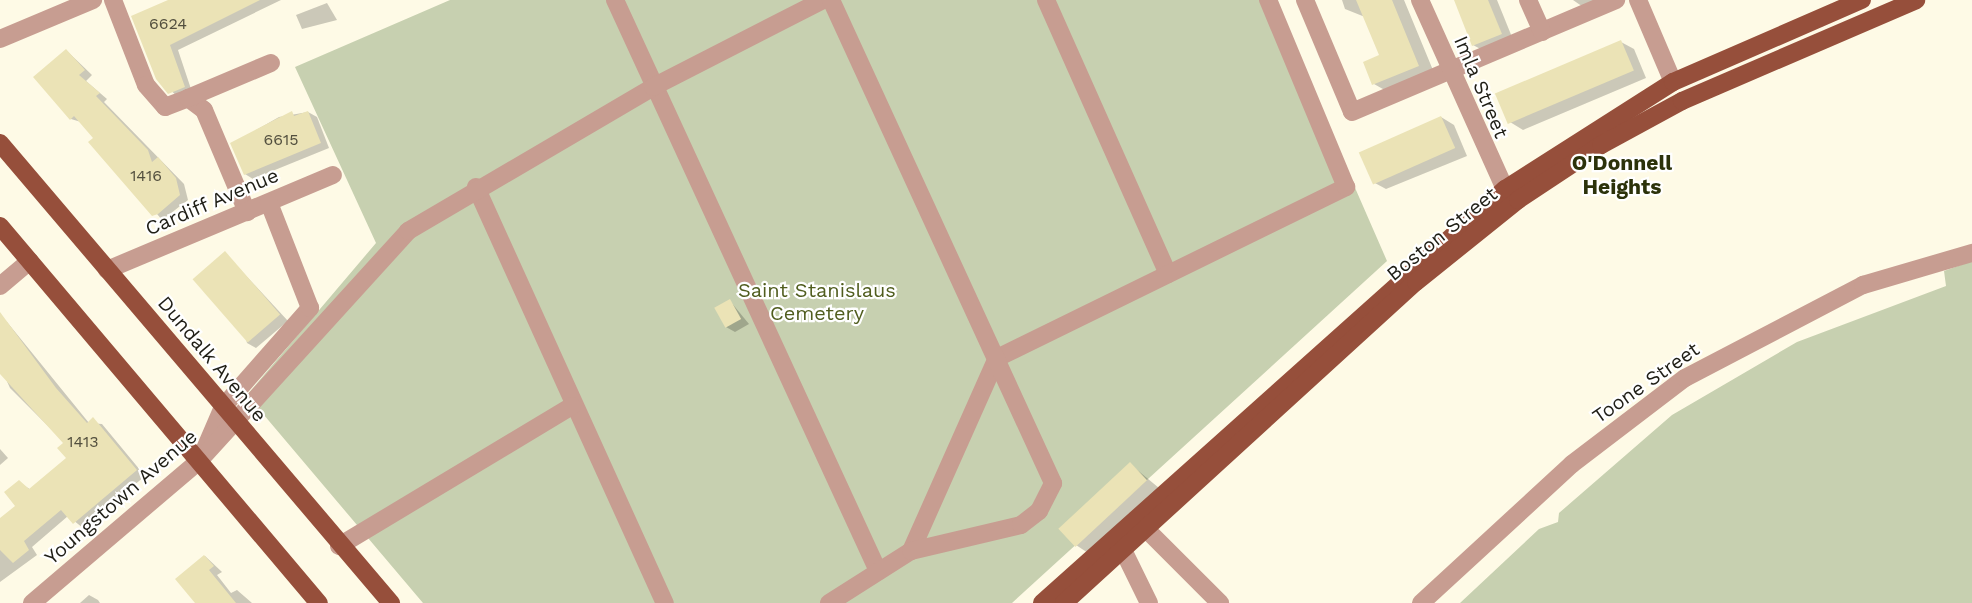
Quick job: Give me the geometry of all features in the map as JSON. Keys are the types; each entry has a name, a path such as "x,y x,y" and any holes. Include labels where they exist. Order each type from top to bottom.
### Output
{"main road":[{"name":"Boston Street","path":"1042,603 1141,523 1301,379 1505,189 1673,82 1862,0"},
{"name":"Boston Street","path":"1301,379 1474,233 1564,167 1739,74 1916,0"},
{"name":"Dundalk Avenue","path":"0,143 339,546 390,603"},
{"path":"0,226 319,603"},
{"name":"Boston Street","path":"1064,603 1123,550 1141,523"}],"street":[{"path":"0,39 66,5 93,0"},
{"path":"113,0 146,85 165,106 271,63"},
{"path":"615,0 653,87 878,571"},
{"name":"Youngstown Avenue","path":"32,603 199,461 237,423 382,254 476,187 653,87 823,0"},
{"path":"829,603 911,550 1021,525 1039,511 1053,483 831,0"},
{"path":"1046,0 1168,274"},
{"path":"911,550 997,358 1346,187 1268,0"},
{"path":"1305,0 1352,112 1616,0"},
{"name":"Imla Street","path":"1420,0 1505,189"},
{"path":"1528,0 1542,32"},
{"path":"1638,0 1673,82"},
{"path":"188,98 204,110 247,212"},
{"name":"Cardiff Avenue","path":"107,270 333,175"},
{"path":"476,187 572,406 665,603"},
{"path":"199,461 223,407 310,308 269,203"},
{"name":"Toone Street","path":"1421,603 1572,464 1685,378 1863,285 1972,253"},
{"path":"0,286 30,261"},
{"path":"339,546 572,406"},
{"path":"1141,523 1220,603"},
{"path":"1123,550 1149,603"}],"green space":[{"name":"Saint Stanislaus Cemetery","path":"450,0 1273,0 1387,261 1012,603 423,603 247,395 376,243 295,67"},
{"path":"1972,261 1972,603 1460,603 1539,529 1558,522 1559,513 1672,415 1797,342 1946,286 1944,271"}],"building":[{"path":"168,0 260,0 170,45 185,87 168,94 156,79 131,16"},
{"path":"1356,0 1392,0 1419,66 1372,85 1363,62 1379,55"},
{"path":"1454,0 1488,0 1502,34 1472,46"},
{"path":"1621,40 1634,70 1508,124 1495,94"},
{"path":"66,49 85,70 79,75 100,93 96,96 148,150 152,162 158,157 176,178 180,195 158,214 152,216 88,142 93,138 74,116 70,120 33,77"},
{"path":"292,111 294,116 308,111 321,143 244,175 230,143"},
{"path":"1441,116 1455,148 1373,185 1359,153"},
{"path":"225,251 280,314 248,343 193,279"},
{"path":"730,299 741,319 725,328 714,308"},
{"path":"0,312 56,388 87,423 93,417 137,470 73,524 61,510 24,541 29,550 13,563 0,550 0,518 15,506 4,492 19,480 29,489 66,458 57,448 63,443 0,374"},
{"path":"1130,462 1147,480 1075,547 1058,529"},
{"path":"204,555 214,566 209,570 236,603 195,603 175,579"}],"district":[{"name":"O'Donnell Heights","path":"1622,175"}]}
